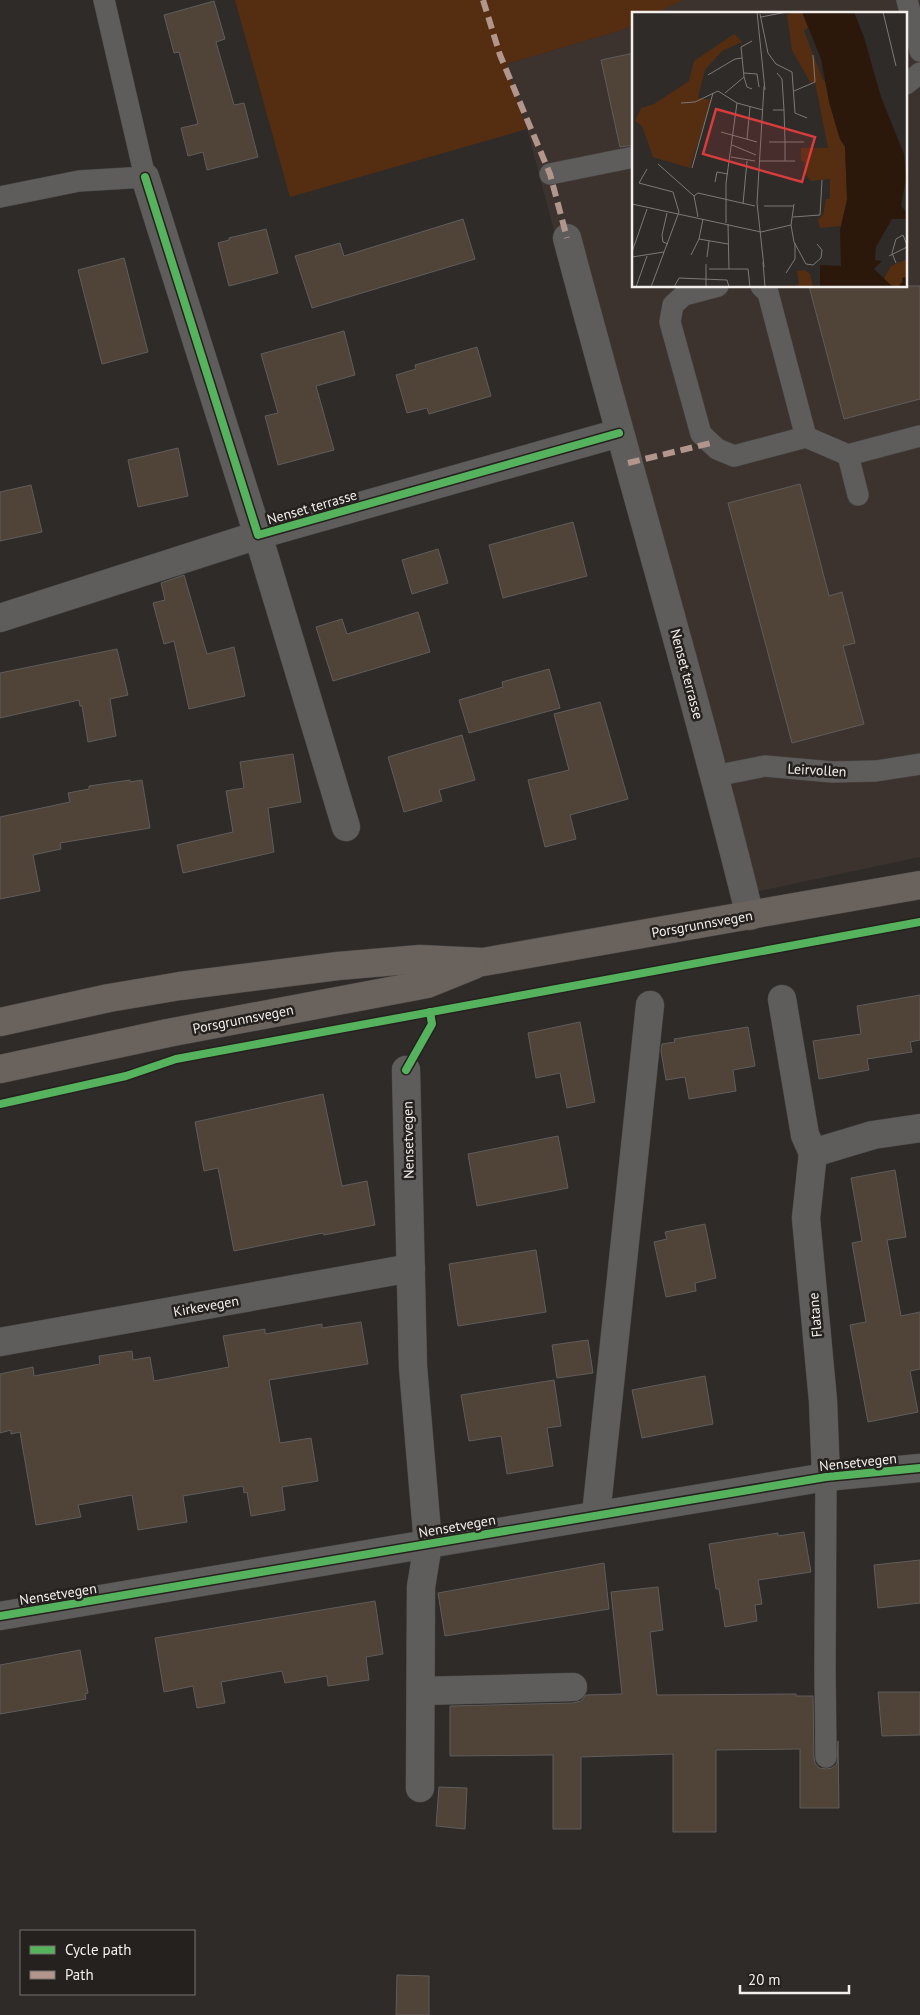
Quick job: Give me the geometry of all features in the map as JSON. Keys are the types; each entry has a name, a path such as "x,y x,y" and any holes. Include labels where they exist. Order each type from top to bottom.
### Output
{"highway":[{"name":"Porsgrunnsvegen","path":"0,1069 168,1033 427,984 483,962 920,885"},
{"name":"Porsgrunnsvegen","path":"0,1022 109,998 180,986 338,966 420,959 483,962"}],"street":[{"name":"Nenset terrasse","path":"146,177 258,535 346,828"},
{"name":"Nenset terrasse","path":"567,238 619,433 715,776 750,916"},
{"name":"Nenset terrasse","path":"0,618 258,535 619,433"},
{"name":"Flatane","path":"782,999 805,1135 813,1153 806,1218 823,1401 826,1477"},
{"path":"596,1515 650,1005"},
{"name":"Nensetvegen","path":"406,1070 413,1367 428,1544"},
{"path":"813,1153 873,1135 920,1128"},
{"name":"Kirkevegen","path":"0,1342 411,1268"},
{"name":"Nensetvegen","path":"0,1616 826,1477 920,1468"},
{"path":"420,1788 421,1588 428,1544"},
{"path":"421,1691 573,1687"}],"lane":[{"path":"0,196 80,182 146,177 104,0"},
{"path":"907,0 920,51"},
{"path":"908,82 920,73"},
{"path":"550,174 632,157"},
{"path":"710,288 684,295 673,306 670,322 701,434 717,448 734,456 806,437 848,455 920,436"},
{"path":"762,288 768,293 806,437"},
{"path":"848,455 858,495"},
{"name":"Leirvollen","path":"715,776 765,766 801,771 832,772 876,771 920,764"},
{"path":"826,1477 826,1757"}],"shaded area":[{"path":"235,0 683,0 659,12 632,12 632,26 622,30 506,64 527,129 290,197"},
{"path":"683,0 920,0 920,857 731,897 527,129 506,64 632,26 632,288 908,288 908,12 659,12"}],"building":[{"path":"214,1 225,39 216,42 234,105 244,103 258,157 207,170 203,152 188,156 181,128 198,124 179,52 174,53 164,15"},
{"path":"632,53 632,145 620,147 601,60"},
{"path":"463,219 475,259 312,308 295,256 340,243 344,256"},
{"path":"266,229 278,273 229,286 218,243 229,240 229,238"},
{"path":"124,258 148,352 102,364 78,270"},
{"path":"908,286 920,286 920,399 844,419 810,288 908,288"},
{"path":"344,331 355,375 316,386 334,450 278,465 265,416 278,413 261,354"},
{"path":"477,347 491,396 429,414 427,408 407,413 396,375 416,369 415,365"},
{"path":"178,448 188,496 138,507 128,460"},
{"path":"800,484 829,596 842,592 855,643 843,646 864,724 792,743 728,503"},
{"path":"31,485 42,532 0,541 0,492"},
{"path":"573,522 587,576 503,598 489,545"},
{"path":"438,549 448,583 412,594 402,560"},
{"path":"184,575 207,654 234,647 245,696 189,709 174,641 164,644 153,603 165,600 161,583"},
{"path":"418,612 430,652 333,681 316,627 342,619 347,634"},
{"path":"117,649 128,695 110,699 116,736 88,742 82,706 80,706 79,700 0,718 0,673"},
{"path":"549,669 560,708 469,733 459,700 503,687 502,682"},
{"path":"600,702 628,799 570,815 576,839 545,847 528,780 569,770 554,714"},
{"path":"462,735 475,780 439,790 442,801 404,812 388,757"},
{"path":"293,754 301,802 268,808 274,852 183,873 177,845 233,832 226,791 244,788 240,762"},
{"path":"130,780 130,782 142,780 150,828 60,843 61,849 33,855 40,891 0,899 0,817 70,802 68,793 89,789 89,786"},
{"path":"920,995 920,1040 910,1042 912,1052 867,1059 869,1070 819,1079 813,1041 861,1034 857,1006"},
{"path":"580,1022 595,1102 567,1108 560,1073 536,1078 528,1033"},
{"path":"748,1027 755,1066 733,1070 736,1091 689,1099 685,1077 666,1080 661,1051 662,1044 675,1042 674,1039"},
{"path":"323,1094 342,1186 367,1181 375,1225 324,1235 323,1233 234,1251 218,1168 204,1171 195,1122"},
{"path":"558,1136 568,1188 477,1206 468,1154"},
{"path":"895,1170 906,1237 887,1240 901,1316 920,1312 920,1369 910,1371 918,1412 868,1422 850,1325 866,1322 852,1243 862,1241 851,1178"},
{"path":"705,1224 716,1278 695,1283 696,1291 666,1297 654,1242 667,1239 665,1232"},
{"path":"536,1250 546,1312 458,1326 449,1264"},
{"path":"361,1322 368,1364 269,1380 280,1443 311,1438 318,1481 282,1487 285,1510 251,1516 247,1492 244,1493 243,1486 183,1496 187,1522 138,1530 132,1495 78,1505 81,1517 36,1525 20,1432 11,1434 11,1430 0,1433 0,1374 33,1367 34,1376 100,1364 99,1356 132,1351 133,1360 150,1357 154,1381 229,1367 223,1336 265,1329 265,1334 322,1324 322,1328"},
{"path":"588,1340 593,1373 557,1378 552,1345"},
{"path":"705,1376 713,1424 642,1438 632,1390"},
{"path":"554,1380 561,1426 547,1428 553,1466 507,1474 501,1436 469,1441 461,1395"},
{"path":"804,1532 811,1572 758,1580 762,1604 755,1605 757,1621 725,1627 719,1589 716,1589 709,1544 778,1533 778,1536"},
{"path":"920,1560 920,1603 878,1608 874,1565"},
{"path":"604,1563 609,1609 445,1636 438,1593"},
{"path":"658,1587 663,1630 650,1632 657,1695 796,1694 796,1696 813,1696 814,1757 815,1763 819,1768 832,1768 837,1764 838,1741 839,1808 800,1808 800,1749 716,1750 716,1832 673,1832 673,1754 581,1757 581,1829 553,1829 553,1755 450,1756 450,1706 573,1703 581,1701 586,1695 622,1694 611,1592"},
{"path":"375,1601 383,1654 366,1657 369,1680 328,1686 327,1676 285,1683 282,1671 221,1682 225,1703 197,1708 193,1686 164,1692 155,1638"},
{"path":"80,1650 88,1693 85,1694 86,1699 0,1714 0,1665"},
{"path":"878,1692 920,1692 920,1735 882,1736"},
{"path":"439,1787 467,1788 465,1829 436,1826"},
{"path":"397,1975 429,1976 429,2015 396,2015"}],"marked path":[{"path":"483,0 500,55 550,174 567,238"},
{"path":"628,463 711,443"}],"cycle path":[{"path":"145,177 258,535 619,433"},
{"path":"0,1104 126,1076 176,1059 920,922"},
{"path":"406,1070 432,1024 430,1012"},
{"path":"0,1616 826,1477 920,1468"}]}
